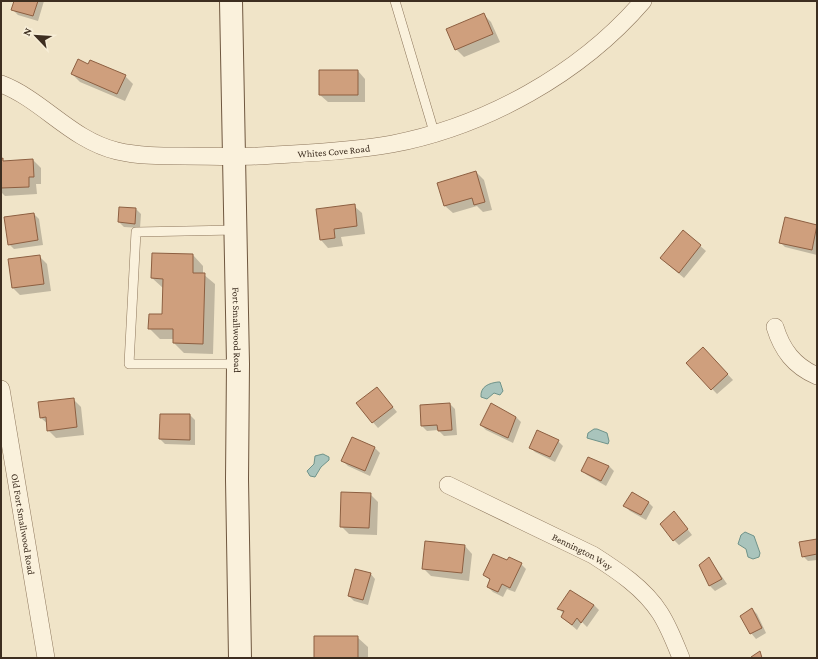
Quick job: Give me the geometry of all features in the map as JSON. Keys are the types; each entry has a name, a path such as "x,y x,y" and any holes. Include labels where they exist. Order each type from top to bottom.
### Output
{"main road":[{"name":"Fort Smallwood Road","path":"231,1 238,364 237,479 240,658"}],"street":[{"name":"Whites Cove Road","path":"1,84 25,95 82,137 115,151 154,156 234,157 327,152 393,144 470,120 509,103 548,82 582,58 613,32 643,1"},
{"path":"775,327 780,342 788,356 798,366 817,376"},
{"name":"Old Fort Smallwood Road","path":"1,389 46,658"},
{"name":"Bennington Way","path":"448,485 593,555 641,589 660,613 681,658"}],"lane":[{"path":"395,1 434,132"},
{"path":"235,230 136,232 129,364 238,364"}],"water":[{"path":"500,382 503,391 500,395 494,393 487,399 481,397 482,390 486,386 492,383"},
{"path":"594,429 607,433 609,441 608,444 587,438 588,433"},
{"path":"323,454 329,457 329,460 321,467 315,477 310,476 307,471 314,464 315,456"},
{"path":"745,532 754,536 760,553 759,557 753,559 748,557 746,549 738,544 741,535"}],"building":[{"path":"14,1 38,1 33,16 11,10"},
{"path":"484,13 493,34 455,50 446,29"},
{"path":"78,59 88,64 90,60 126,75 117,94 71,74"},
{"path":"319,70 358,70 358,95 319,95"},
{"path":"3,158 3,161 33,159 34,177 29,177 29,187 1,188 1,159"},
{"path":"476,171 485,202 474,205 472,198 444,206 437,183"},
{"path":"355,204 357,226 334,229 335,238 320,240 316,209"},
{"path":"119,207 136,208 135,224 118,222"},
{"path":"34,213 38,240 8,245 4,217"},
{"path":"785,217 817,225 812,250 779,243"},
{"path":"683,230 701,245 679,273 660,258"},
{"path":"152,253 193,254 193,273 205,273 203,344 173,343 173,329 148,329 149,314 162,314 163,279 151,278"},
{"path":"40,255 44,284 12,288 8,259"},
{"path":"703,347 728,374 711,390 686,363"},
{"path":"377,387 393,407 372,423 356,403"},
{"path":"74,398 77,427 47,431 46,417 40,418 38,402"},
{"path":"450,403 452,430 438,431 437,425 421,426 420,405"},
{"path":"491,403 516,417 508,438 480,425"},
{"path":"160,414 190,414 190,440 159,439"},
{"path":"537,430 559,440 550,457 529,448"},
{"path":"352,437 375,447 365,471 341,461"},
{"path":"588,457 609,466 601,481 581,471"},
{"path":"341,492 371,493 369,528 340,527"},
{"path":"632,492 649,502 641,515 623,506"},
{"path":"674,511 688,529 673,541 660,524"},
{"path":"817,539 817,554 802,557 799,542"},
{"path":"425,541 465,545 462,573 422,569"},
{"path":"493,554 507,560 509,557 522,563 510,588 502,584 498,592 487,587 490,579 483,575"},
{"path":"709,557 722,579 709,586 699,565"},
{"path":"355,569 371,573 363,600 348,596"},
{"path":"570,590 594,605 581,623 577,618 572,625 561,617 564,611 557,609"},
{"path":"752,608 762,628 750,634 740,616"},
{"path":"314,636 358,636 358,658 314,658"},
{"path":"760,651 762,658 751,658 751,657"}]}
